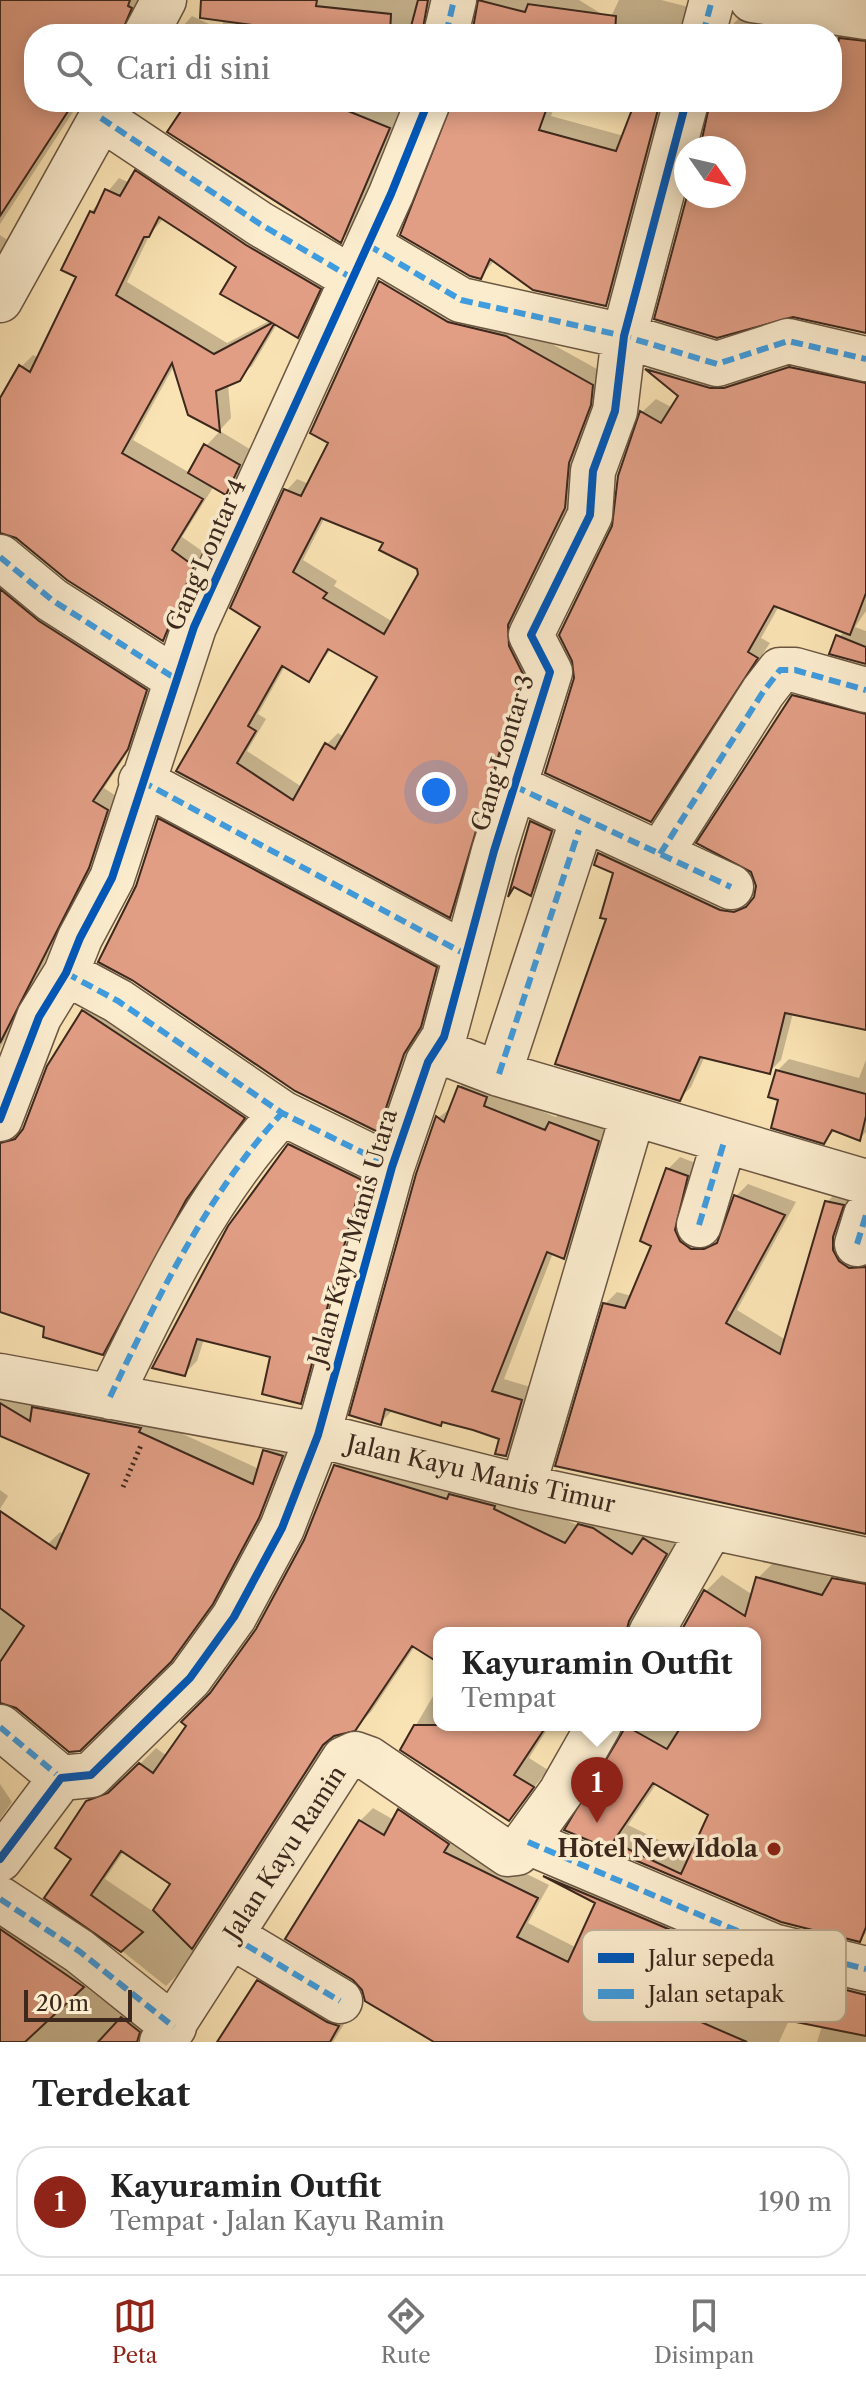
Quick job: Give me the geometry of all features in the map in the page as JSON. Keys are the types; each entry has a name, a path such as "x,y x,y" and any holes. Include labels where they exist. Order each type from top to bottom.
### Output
{"street":[{"path":"151,24 164,0"},
{"path":"448,24 454,0"},
{"path":"706,24 712,0"},
{"path":"752,0 866,17"},
{"path":"0,300 104,112"},
{"path":"108,112 260,224 461,300 624,336 717,364 788,341 866,359"},
{"name":"Gang Lontar 4","path":"0,1119 39,1017 66,973 112,878 141,781 200,614 360,262 424,112"},
{"name":"Gang Lontar 3","path":"434,1053 444,1037 465,954 550,672 531,635 590,515 593,471 615,411 624,336 683,112"},
{"path":"0,557 52,600 176,679"},
{"path":"660,854 780,670 795,670 866,690"},
{"path":"141,781 465,954"},
{"path":"514,786 731,887"},
{"path":"499,1074 579,830"},
{"path":"66,973 118,1001 282,1113 392,1167"},
{"path":"434,1053 866,1182"},
{"name":"Jalan Kayu Manis Utara","path":"61,1778 91,1775 190,1678 234,1617 282,1528 311,1453 392,1167 428,1062 434,1053"},
{"path":"110,1397 150,1313 204,1221 253,1144 282,1113"},
{"path":"523,1487 633,1114"},
{"path":"699,1225 724,1142"},
{"name":"Jalan Kayu Manis Timur","path":"0,1376 110,1397 311,1453 523,1487 866,1560"},
{"path":"654,1627 711,1527"},
{"path":"0,1727 61,1778 0,1859"},
{"path":"595,1731 528,1842 735,1930"},
{"name":"Jalan Kayu Ramin","path":"168,2034 344,1759 355,1754 369,1759 508,1854 517,1853 528,1842"},
{"path":"0,1899 79,1951 168,2034"},
{"path":"231,1936 340,2001"},
{"path":"846,1964 866,1969"}],"building":[{"path":"0,0 130,0 128,6 132,8 125,24 24,24 24,112 68,112 0,216"},
{"path":"201,0 317,0 316,6 391,14 390,24 245,24 200,18"},
{"path":"418,0 428,0 424,24 412,24"},
{"path":"478,0 525,12 528,4 616,16 616,24 474,24"},
{"path":"842,38 866,41 866,333 793,317 717,338 654,319 684,208 746,208 746,136 703,136 708,112 842,112"},
{"path":"180,112 351,112 390,128 341,243 167,132"},
{"path":"448,112 545,112 539,130 616,151 631,112 657,112 606,306 533,290 490,259 481,279 470,276 400,235"},
{"path":"135,170 246,245 321,289 298,338 274,324 240,381 216,391 220,432 188,415 172,363 122,453 203,499 172,550 194,566 163,641 67,580 16,538 0,533 0,398 19,365 30,372 76,277 61,270 90,211 94,213 105,189 120,196","holes":["159,217 236,267 220,294 272,323 214,354 116,295 144,237 149,237"]},
{"path":"379,281 448,322 506,336 593,385 591,405 569,463 565,508 508,625 509,646 523,674 450,918 176,771 260,627 230,608 284,489 301,496 328,443 310,433","holes":["321,518 383,543 379,550 417,569 418,574 384,634 323,598 327,593 293,572","328,649 377,677 335,749 325,743 293,800 237,763 256,731 248,726 282,666 309,682"]},
{"path":"789,367 866,383 866,593 850,635 774,606 748,652 758,658 651,822 545,773 574,678 572,661 559,635 612,526 618,476 640,411 661,423 678,396 645,369 710,388 724,388"},
{"path":"204,444 240,465 226,495 188,473"},
{"path":"0,589 39,621 147,690 128,749 93,801 108,810 89,868 0,1043"},
{"path":"836,635 866,647 866,664 829,654"},
{"path":"792,695 866,714 866,1030 785,1013 770,1074 700,1057 680,1101 555,1064 606,919 600,918 613,873 594,865 598,853 720,910 734,912 746,907 754,897 756,886 751,872 696,843"},
{"path":"158,818 437,967 421,1027 404,1054 378,1132 295,1091 132,980 98,962 136,886"},
{"path":"530,821 552,831 531,896 514,887 508,897"},
{"path":"82,1010 245,1118 186,1200 103,1355 43,1337 44,1327 0,1312 0,1143 15,1139 23,1129 47,1066"},
{"path":"776,1070 866,1094 866,1116 860,1141 832,1130 824,1144 771,1128 778,1100 768,1097"},
{"path":"458,1086 487,1097 484,1106 545,1130 549,1122 599,1141 564,1259 547,1252 492,1391 522,1400 506,1456 495,1454 499,1439 473,1430 442,1422 441,1426 385,1409 381,1425 349,1415 416,1174 436,1116 444,1122"},
{"path":"288,1144 362,1180 301,1404 262,1394 270,1357 197,1339 185,1376 152,1368 228,1226"},
{"path":"666,1168 688,1176 675,1230 680,1241 691,1249 704,1249 717,1243 734,1195 785,1215 726,1323 780,1354 825,1201 844,1205 833,1237 833,1250 839,1261 849,1268 866,1267 866,1534 555,1466 603,1303 625,1308 651,1246 640,1241"},
{"path":"0,1403 30,1421 32,1407 141,1428 139,1432 253,1484 263,1450 283,1456 259,1518 213,1604 171,1662 80,1751 69,1752 16,1708 0,1703 0,1662 24,1626 0,1608 0,1511 56,1549 89,1474 0,1436"},
{"path":"334,1465 447,1499 449,1494 495,1506 494,1509 565,1543 578,1524 593,1528 632,1554 643,1538 667,1554 628,1627 433,1627 433,1659 412,1646 355,1731 334,1736 323,1745 192,1949 153,1910 170,1884 121,1851 91,1895 143,1932 121,1952 44,1898 71,1859 55,1848 86,1801 108,1793 139,1763 153,1773 186,1726 181,1722 210,1693 256,1629 304,1540"},
{"path":"756,1577 822,1595 832,1578 866,1584 866,1927 860,1942 846,1938 846,1930 813,1930 781,1922 564,1830 623,1731 635,1731 667,1749 678,1731 761,1731 761,1627 683,1627 704,1590 745,1616","holes":["653,1783 708,1815 681,1874 613,1842"]},
{"path":"414,1725 433,1725 433,1731 543,1731 514,1775 534,1787 509,1821 400,1750"},
{"path":"398,1809 449,1844 444,1852 538,1898 517,1937 568,1962 582,1931 582,2022 701,2022 747,2042 434,2042 365,2001 362,1990 353,1980 285,1939 359,1820 384,1835"},
{"path":"543,1876 671,1930 583,1930 595,1903"},
{"path":"0,1929 84,1987 25,2042 0,2042"},
{"path":"257,1980 339,2026 330,2042 217,2042"},
{"path":"846,1990 866,1995 866,2036 796,2022 846,2022"},
{"path":"121,2017 140,2032 137,2042 98,2042"}],"marked path":[{"path":"448,24 454,0"},
{"path":"706,24 712,0"},
{"path":"101,118 260,224 352,278"},
{"path":"368,245 461,300 624,336 717,364 788,341 866,359"},
{"path":"0,557 52,600 176,679"},
{"path":"660,854 780,670 795,670 866,690"},
{"path":"141,781 465,954"},
{"path":"514,786 731,887"},
{"path":"499,1074 579,830"},
{"path":"66,973 118,1001 282,1113 392,1167"},
{"path":"110,1397 165,1285 207,1213 255,1144 282,1113"},
{"path":"699,1225 724,1142"},
{"path":"857,1244 866,1215"},
{"path":"0,1727 61,1778"},
{"path":"528,1842 735,1930"},
{"path":"0,1899 79,1951 174,2027"},
{"path":"231,1936 340,2001"},
{"path":"846,1964 866,1969"}],"cycle path":[{"path":"0,1119 39,1017 66,973 80,938 112,878 194,627 391,194 424,112"},
{"path":"0,1859 61,1778 91,1775 190,1678 234,1617 282,1528 318,1435 392,1167 428,1062 444,1037 494,851 550,672 531,635 590,515 593,471 615,411 624,336 683,112"}],"place":[{"name":"Kayuramin Outfit","path":"597,1823"},
{"name":"Hotel New Idola","path":"774,1849"}]}
